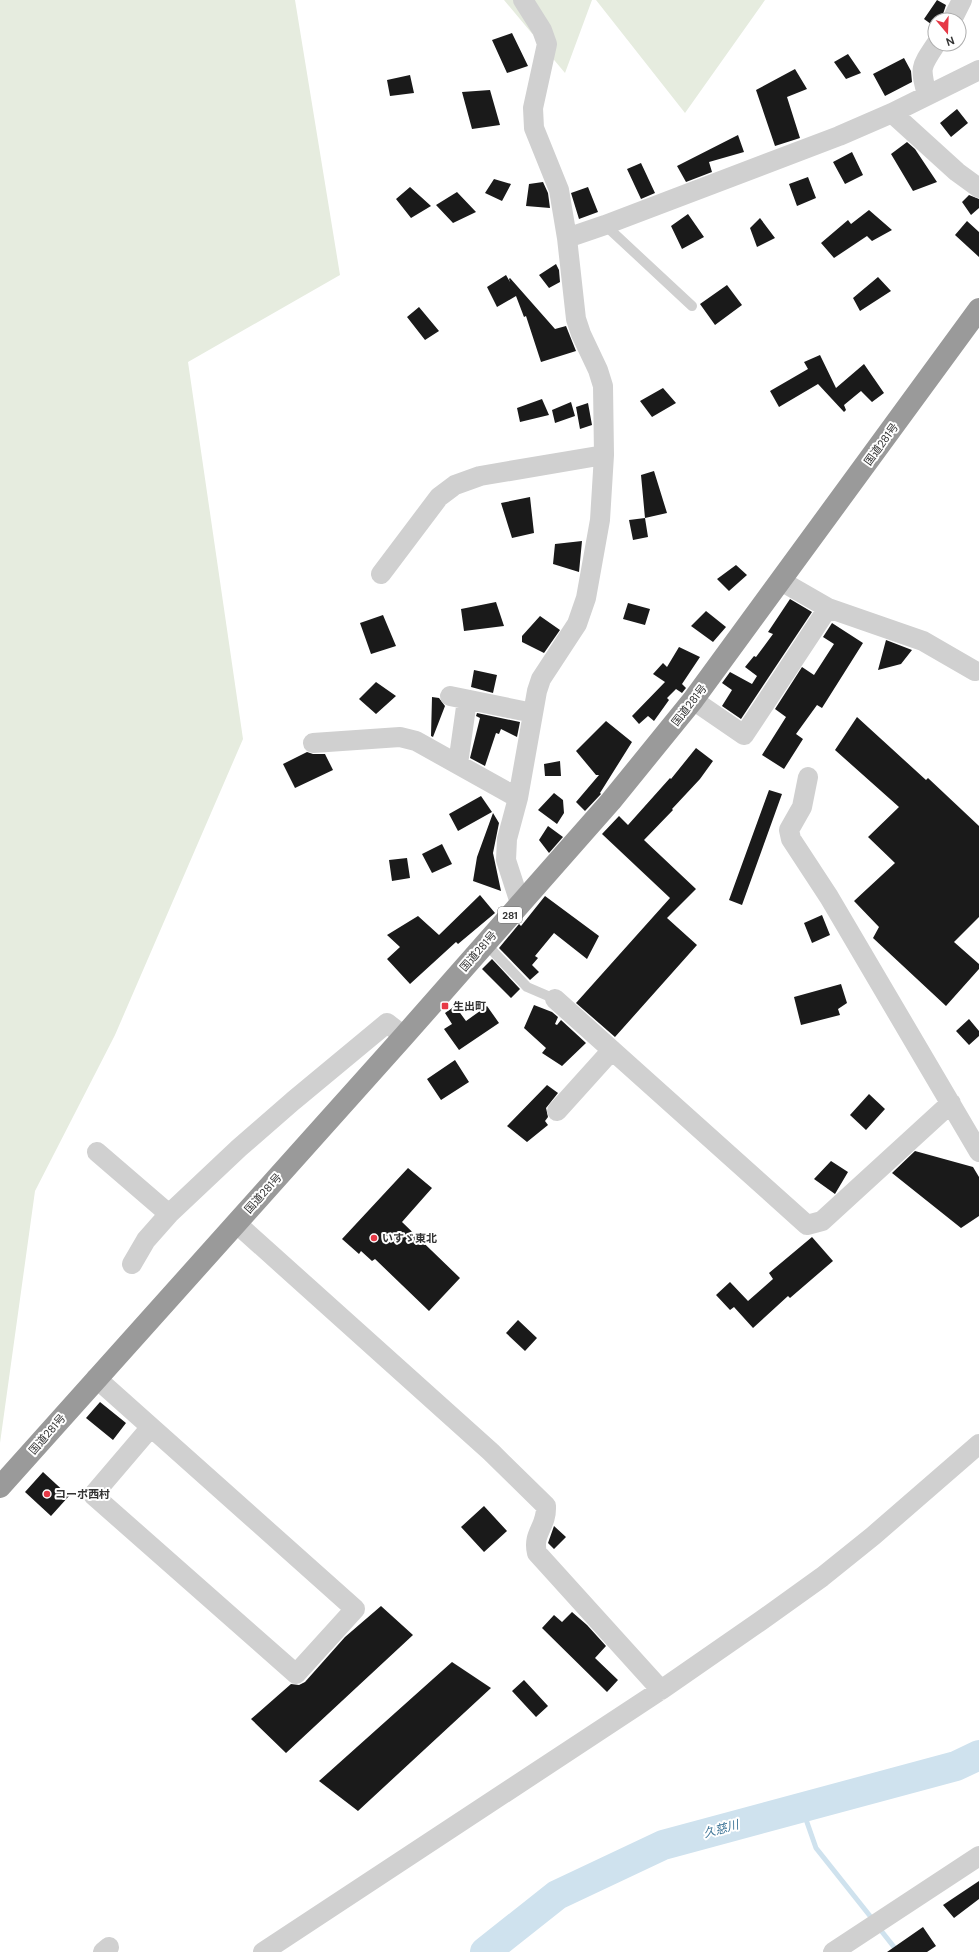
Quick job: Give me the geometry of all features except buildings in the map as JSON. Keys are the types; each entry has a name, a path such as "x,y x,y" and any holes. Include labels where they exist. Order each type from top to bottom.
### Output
{"highway":[{"name":"国道281号","path":"0,1487 96,1378 404,1036 611,801 693,700 782,581 979,309"}],"street":[{"path":"520,903 506,860 507,839 518,798 533,714 541,679 577,624 586,598 600,520 604,455 603,386 598,370 581,334 576,319 567,238 559,190 534,128 533,108 547,44 542,30 523,0"},
{"path":"956,12 962,0"},
{"path":"927,95 921,71 923,64 931,52"},
{"path":"567,238 782,158 892,113 979,70"},
{"path":"892,113 957,172 979,188"},
{"path":"381,574 439,497 455,485 480,476 604,455"},
{"path":"782,581 828,608 923,641 974,672"},
{"path":"693,700 744,735 828,608"},
{"path":"458,764 458,698 533,714"},
{"path":"313,743 400,737 416,741 518,798"},
{"path":"808,777 802,807 790,830 791,839 829,897 979,1152"},
{"path":"551,997 807,1225 822,1221 951,1103"},
{"path":"132,1264 146,1240 169,1214 239,1148 293,1101 388,1023 404,1036"},
{"path":"557,1111 612,1050"},
{"path":"97,1152 169,1214"},
{"path":"236,1223 488,1449 546,1506 546,1516 534,1542 537,1553 661,1690"},
{"path":"96,1378 152,1427 355,1608 296,1674 93,1495 152,1427"},
{"path":"263,1952 661,1690 822,1577 932,1486 979,1444"},
{"path":"833,1952 979,1856"}],"lane":[{"path":"605,225 692,306"},
{"path":"485,943 527,987 551,997"}],"shaded area":[{"path":"0,0 295,0 340,275 188,362 243,739 115,1035 35,1191 0,1443"},
{"path":"504,0 592,0 565,73"},
{"path":"596,0 765,0 685,113"}],"waterway":[{"name":"久慈川","path":"485,1952 557,1895 663,1845 956,1766 979,1755"},
{"path":"802,1808 816,1848 874,1921"},
{"path":"879,1928 898,1952"}],"place":[{"name":"生出町","path":"445,1006"},
{"name":"いすゞ東北","path":"374,1238"},
{"name":"コーポ西村","path":"47,1494"}]}
